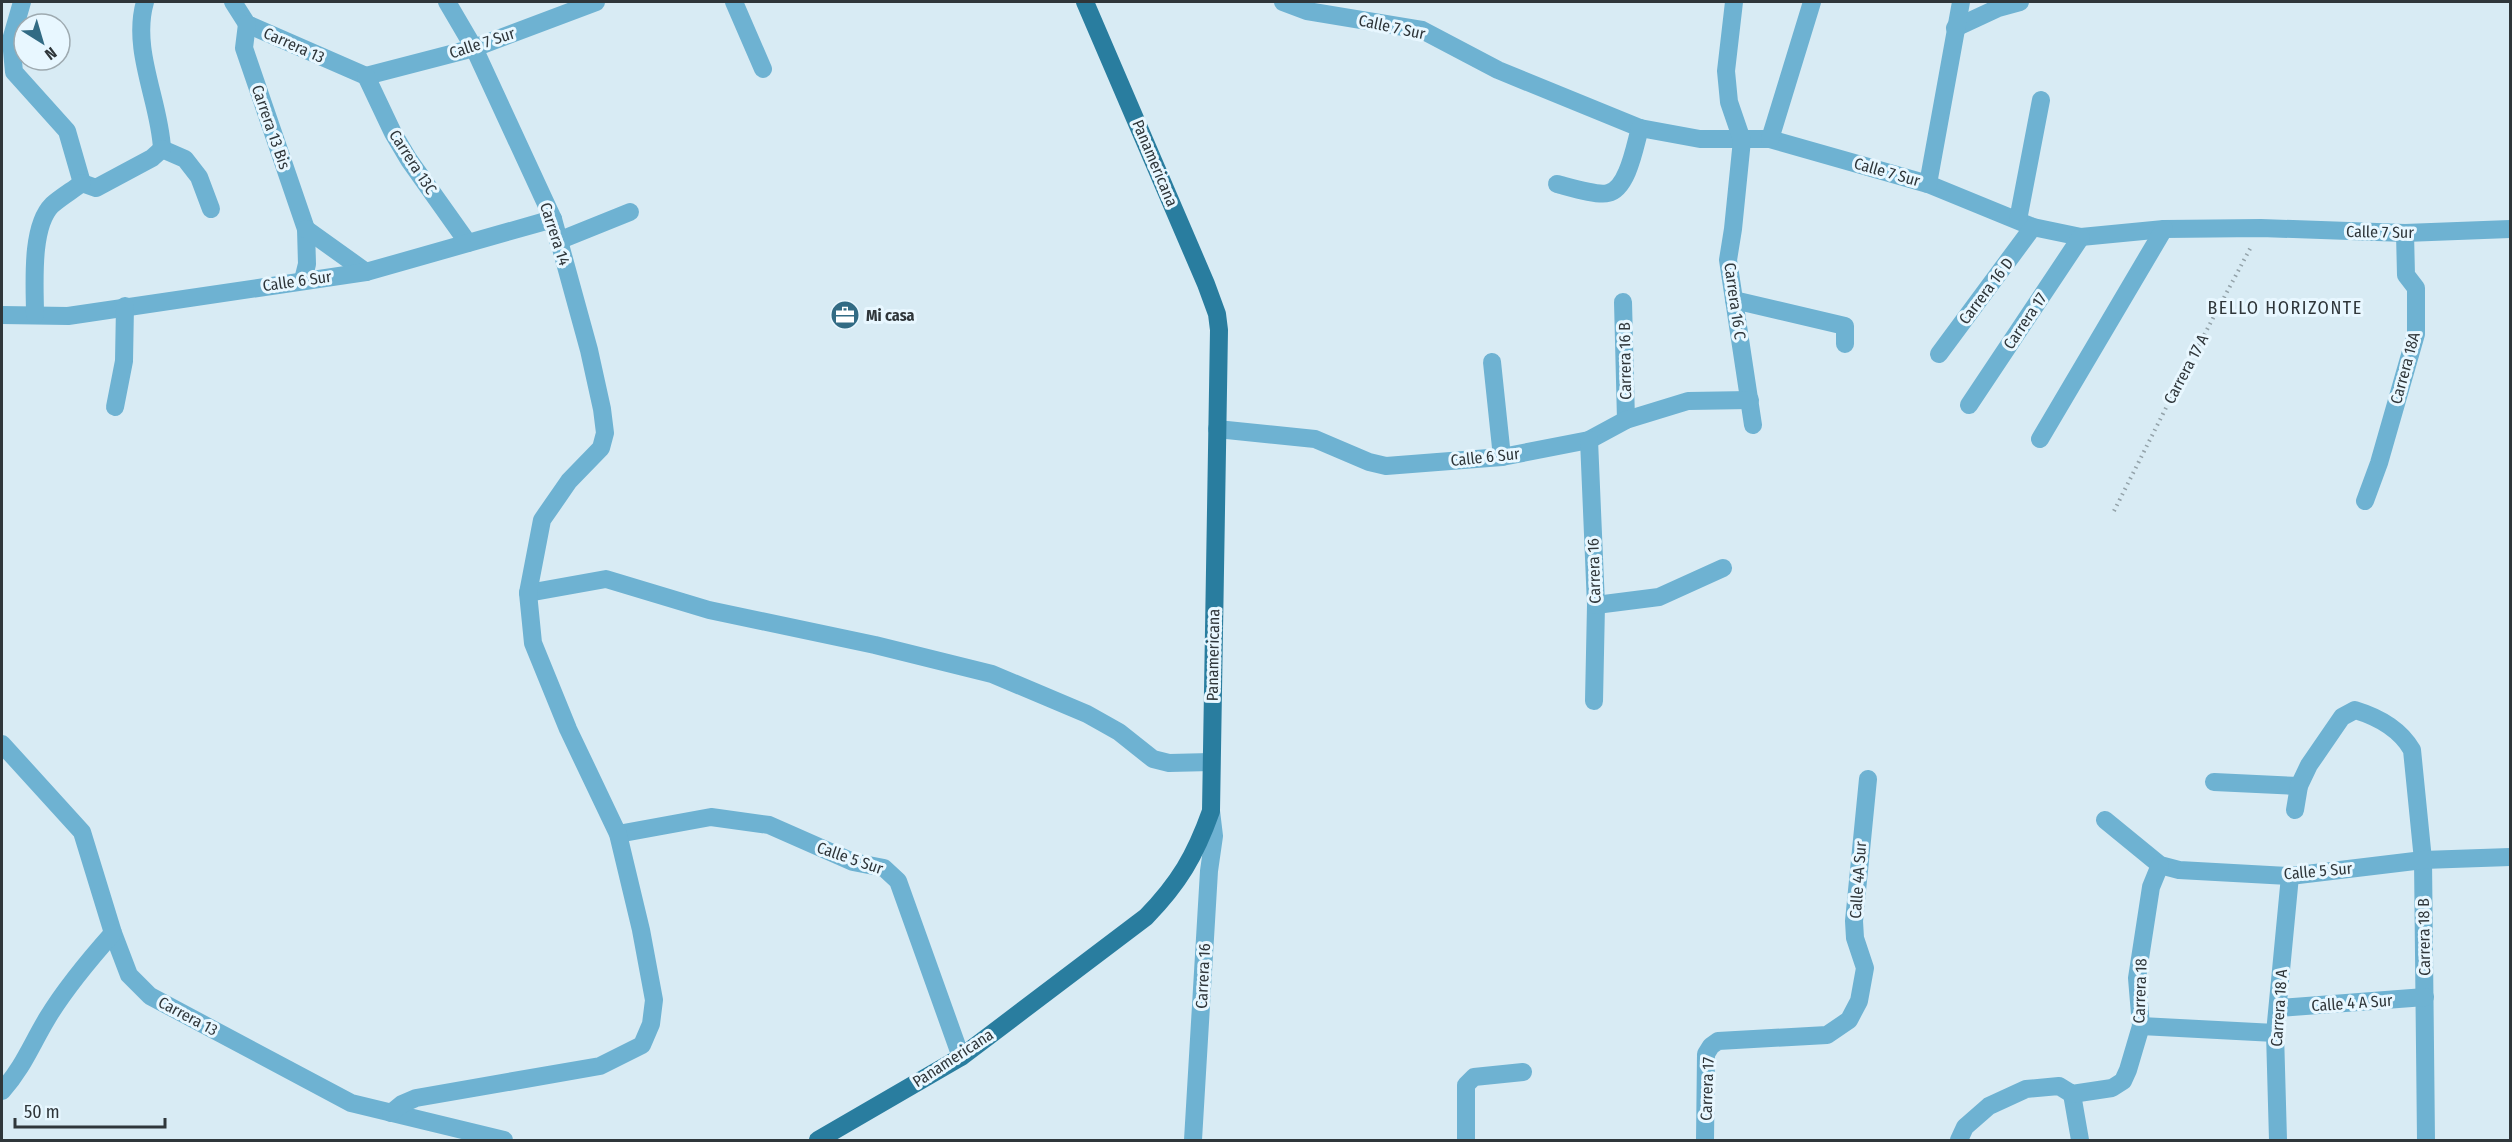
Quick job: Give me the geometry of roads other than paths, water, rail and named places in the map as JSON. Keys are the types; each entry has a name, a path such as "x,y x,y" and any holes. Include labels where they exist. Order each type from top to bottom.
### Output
{"main road":[{"name":"Panamericana","path":"818,1140 961,1057 1146,917 1165,898 1183,874 1199,847 1211,812 1219,330 1217,314 1190,245 1084,2"}],"street":[{"path":"22,2 10,40 14,72 67,131 82,183"},
{"path":"146,2 142,12 144,68 162,149"},
{"name":"Carrera 13","path":"233,2 247,24 366,76"},
{"name":"Carrera 14","path":"447,2 474,48 553,219 589,350 602,409 605,433 601,447 568,481 542,520 528,593"},
{"name":"Calle 7 Sur","path":"366,76 474,48 596,2"},
{"path":"734,2 763,69"},
{"name":"Calle 7 Sur","path":"1283,2 1307,10 1422,30 1498,70 1640,128 1701,139 1770,139 1928,184 2025,224 2081,237 2164,229 2261,228 2405,233 2511,229"},
{"path":"1734,2 1726,71 1729,102 1742,140"},
{"path":"1770,139 1812,2"},
{"path":"1928,184 1961,2"},
{"path":"1955,28 1998,8 2020,2"},
{"name":"Carrera 13 Bis","path":"247,24 244,48 306,229 308,264 303,280"},
{"name":"Carrera 13C","path":"366,76 404,151 468,243"},
{"path":"2025,224 2041,100"},
{"path":"1557,184 1607,194 1617,189 1623,182 1640,128"},
{"name":"Carrera 16 C","path":"1742,140 1734,230 1728,260 1753,425"},
{"path":"82,183 96,188 152,158 162,149"},
{"path":"162,149 184,159 199,177 212,209"},
{"path":"35,315 34,267 42,224 51,207 82,183"},
{"path":"558,241 630,212"},
{"name":"Calle 6 Sur","path":"2,315 68,316 366,272 553,219"},
{"name":"Carrera 16 D","path":"1939,354 2025,224"},
{"path":"306,229 366,272"},
{"path":"2040,439 2164,229"},
{"name":"Carrera 18A","path":"2365,501 2379,463 2416,334 2416,288 2406,275 2405,233"},
{"name":"Carrera 17","path":"1969,405 2081,237"},
{"path":"1734,300 1845,335"},
{"name":"Carrera 16 B","path":"1623,302 1626,420"},
{"path":"115,407 124,361 125,306"},
{"path":"1492,362 1502,457"},
{"name":"Calle 6 Sur","path":"1217,429 1315,439 1369,462 1386,466 1502,457 1589,440 1626,420 1688,401 1750,400"},
{"name":"Carrera 16","path":"1589,440 1596,605 1594,701"},
{"path":"1596,605 1659,597 1723,568"},
{"path":"391,1113 402,1104 416,1098 600,1066 642,1045 651,1024 654,1000 641,930 618,834 568,729 533,643 528,593 606,579 709,610 875,645 992,674 1087,714 1119,732 1153,759 1169,763 1211,762"},
{"name":"Carrera 18 B","path":"2299,786 2309,765 2342,717 2355,710 2372,715 2404,736 2412,750 2424,860 2425,997 2422,1140"},
{"name":"Carrera 13","path":"2,744 82,831 113,933 129,975 150,996 351,1103 504,1140"},
{"name":"Calle 4A Sur","path":"1718,1041 1827,1035 1849,1020 1859,1001 1865,968 1855,938 1854,921 1868,779"},
{"path":"2214,782 2299,786 2295,810"},
{"name":"Carrera 16","path":"1193,1140 1209,871 1214,836 1211,812"},
{"name":"Calle 5 Sur","path":"618,834 711,817 769,825 853,862 884,868 892,873 898,881 961,1057"},
{"name":"Calle 5 Sur","path":"2105,820 2160,865 2179,870 2290,876 2424,860 2511,857"},
{"name":"Carrera 18","path":"2072,1094 2112,1088 2123,1081 2140,1026 2137,978 2151,888 2160,865"},
{"name":"Carrera 18 A","path":"2278,1140 2275,1033 2290,876"},
{"path":"2,1091 19,1071 48,1018 75,976 113,933"},
{"name":"Calle 4 A Sur","path":"2279,1008 2425,997"},
{"path":"2140,1026 2275,1033"},
{"name":"Carrera 17","path":"1705,1140 1706,1054 1718,1041"},
{"path":"1466,1140 1466,1085 1474,1077 1523,1072"},
{"path":"1959,1140 1965,1127 1989,1106 2026,1089 2059,1086 2072,1094 2080,1140"}],"place":[{"name":"Mi casa","path":"845,315"}],"district":[{"name":"BELLO HORIZONTE","path":"2285,308"}]}
